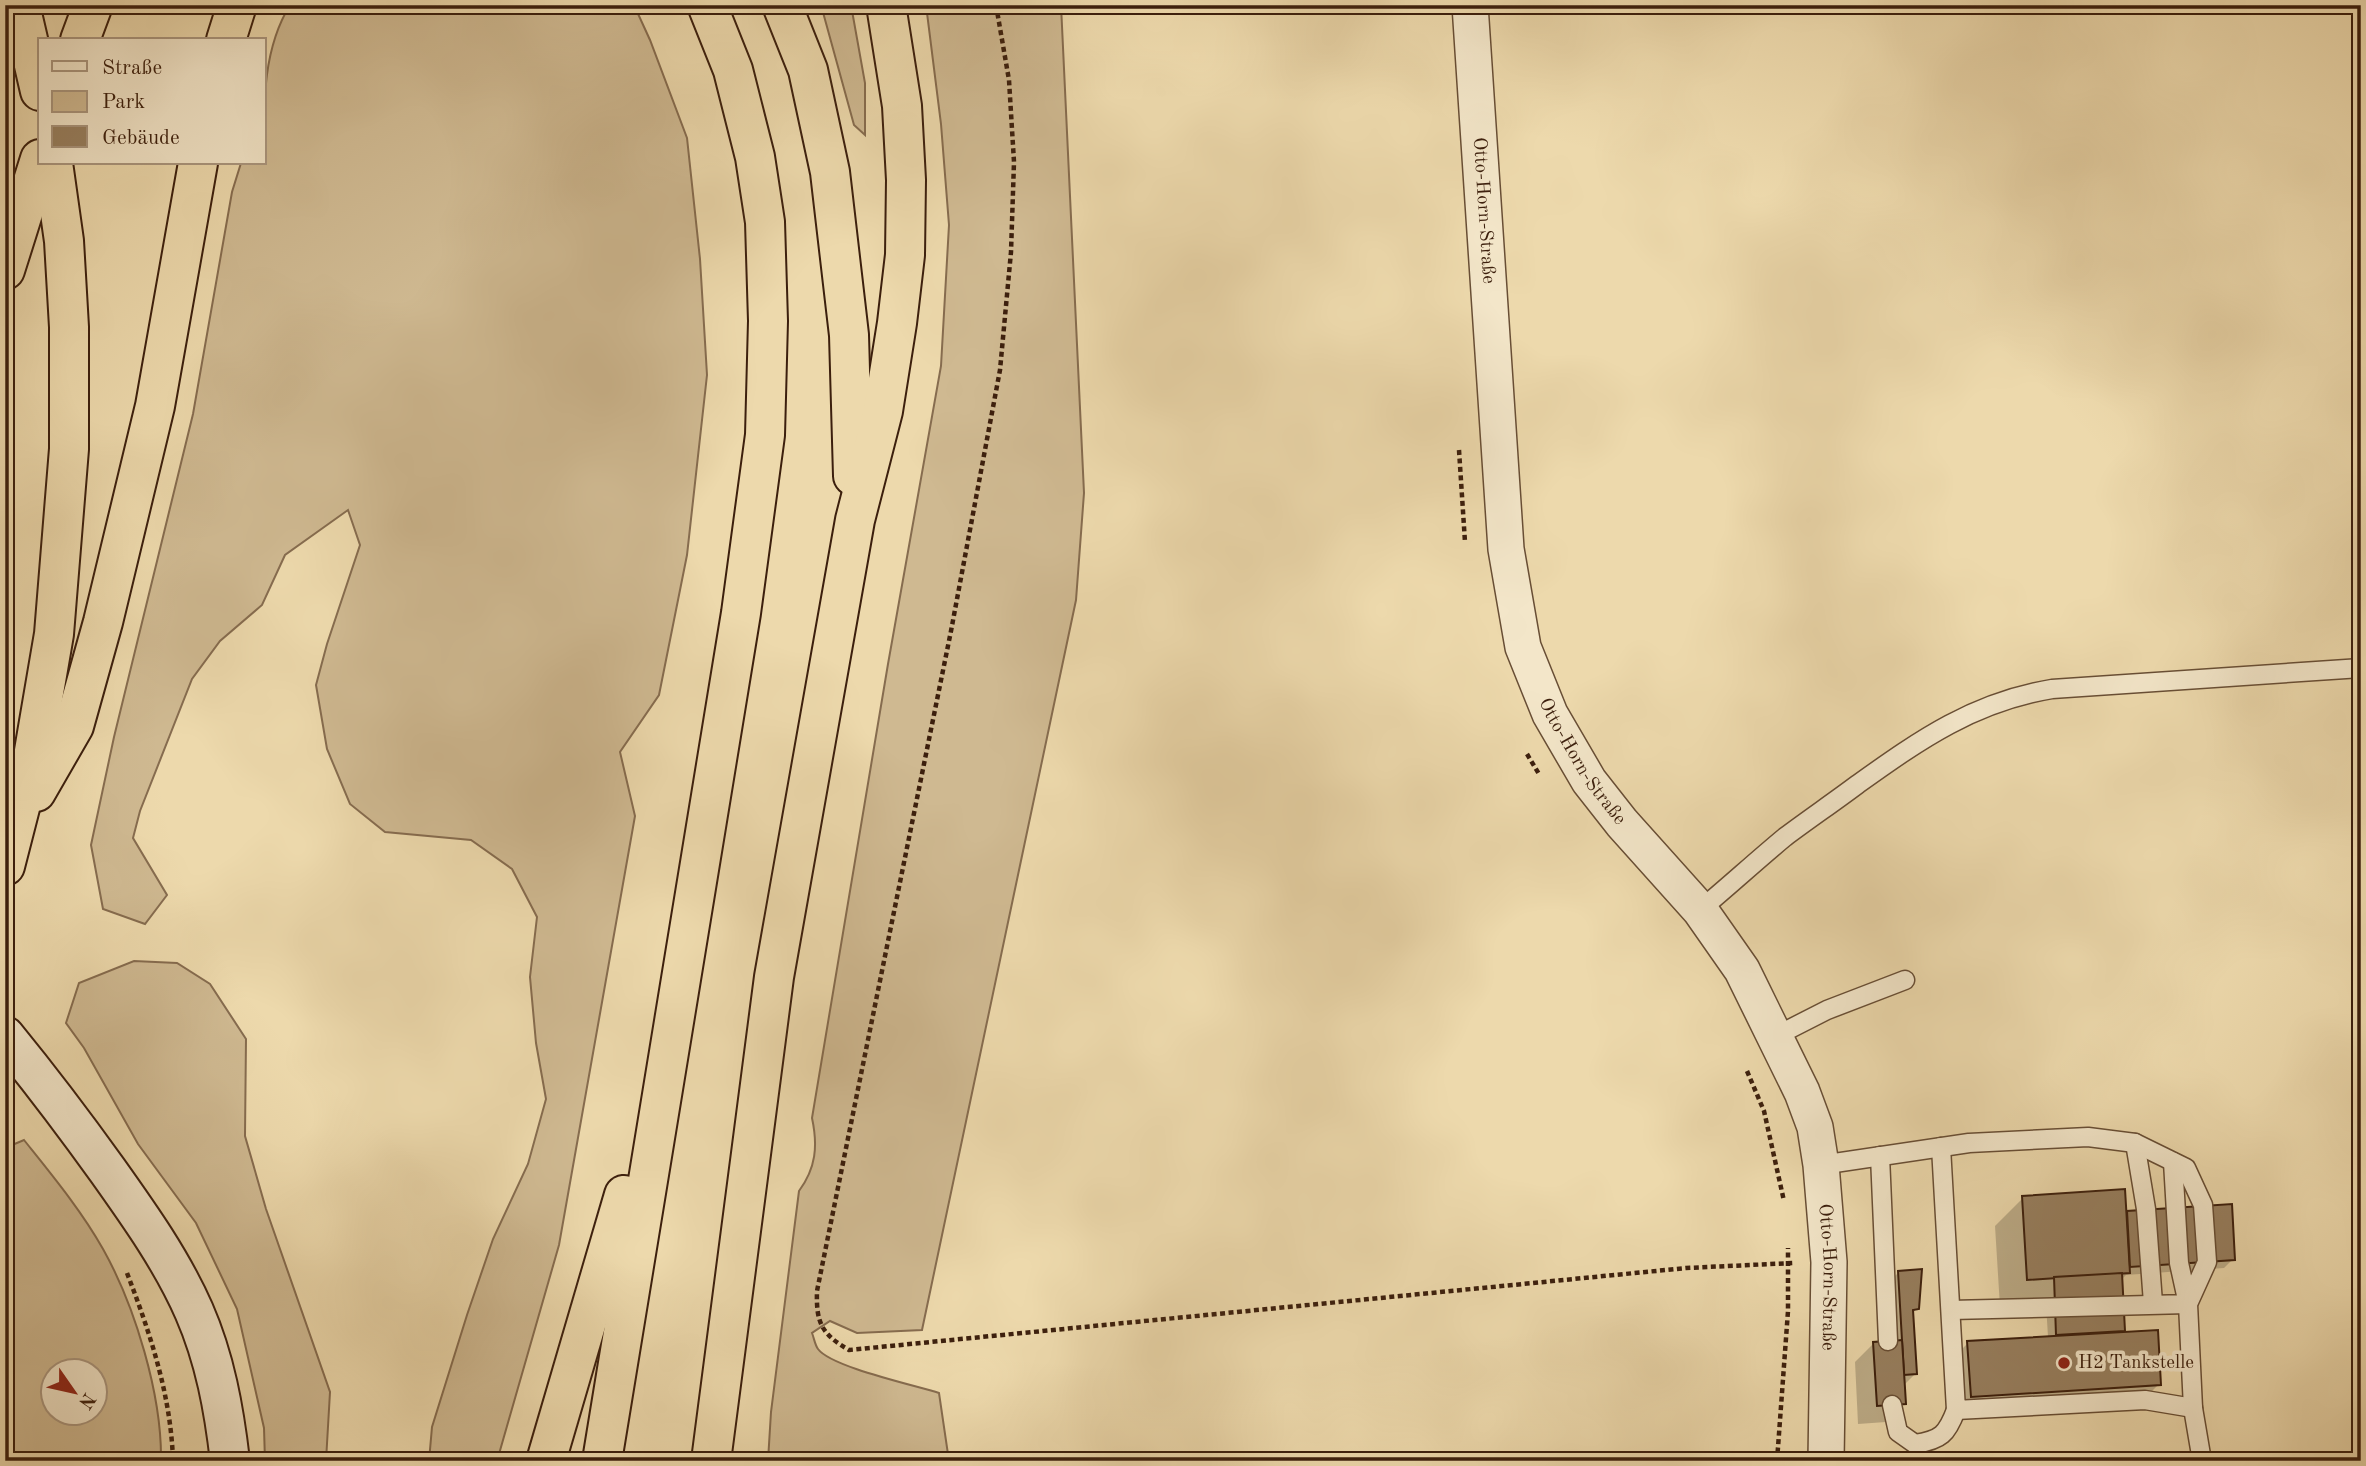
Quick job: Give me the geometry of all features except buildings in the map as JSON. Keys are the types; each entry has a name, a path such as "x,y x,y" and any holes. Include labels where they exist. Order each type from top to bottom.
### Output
{"highway":[{"path":"20,5 38,82"},
{"path":"81,38 93,5"},
{"path":"227,38 237,5"},
{"path":"782,5 807,70 830,172 849,335 855,520"},
{"path":"711,1461 775,977 855,520 883,411 905,255 906,180 902,106 886,5"},
{"path":"602,1461 737,639 765,435 768,321 765,222 755,157 733,70 707,9"},
{"path":"5,270 38,164"},
{"path":"5,866 33,757 54,634 69,449 69,327 64,241 53,164"},
{"path":"16,827 74,726 103,622 155,406 198,164"},
{"path":"547,1461 671,1035"}],"street":[{"name":"Otto-Horn-Straße","path":"1470,5 1506,550 1523,647 1550,713 1589,781 1622,823 1700,910 1742,970 1802,1092 1815,1127 1829,1262 1826,1461"},
{"path":"5,1036 58,1102 169,1261 194,1312 213,1366 224,1410 230,1461"}],"lane":[{"path":"1700,910 1786,837 1914,744 1993,703 2023,694 2052,690 2361,667"},
{"path":"1776,1036 1827,1010 1905,980"},
{"path":"1821,1165 1969,1143 2088,1137 2134,1143 2186,1168 2203,1205 2207,1262 2188,1304"},
{"path":"2134,1143 2147,1209 2153,1303"},
{"path":"1892,1405 1898,1432 1915,1444 1934,1441 1950,1428 1956,1410 1941,1147"},
{"path":"1880,1156 1888,1341"},
{"path":"2173,1162 2179,1263 2188,1304 2193,1408 2202,1461"},
{"path":"1951,1310 2188,1304"},
{"path":"1956,1410 2145,1400 2193,1408"}],"path":[{"path":"996,5 1009,80 1014,162 1011,252 1000,370 951,631 817,1291 816,1316 830,1340 849,1350 1686,1268 1829,1262"},
{"path":"124,1265 163,1384 168,1406 173,1461"}],"green space":[{"path":"290,5 634,5 687,138 700,259 707,375 687,555 659,695 620,752 635,816 559,1245 497,1461 429,1461 432,1427 467,1315 493,1239 528,1164 546,1099 536,1043 530,977 537,917 512,869 471,840 385,832 350,804 327,749 316,685 360,545 348,510 285,555 262,605 220,641 192,679 140,811 133,838 167,895 145,924 103,909 91,845 114,737 193,414 232,192 241,164 266,164 266,82 274,42"},
{"path":"821,5 851,5 865,83 865,135 854,125"},
{"path":"926,5 1061,5 1084,493 1076,600 922,1330 857,1333 830,1321 812,1333 818,1349 826,1356 874,1375 939,1393 949,1461 768,1461 771,1412 799,1191 809,1174 814,1156 812,1118 941,366 949,225 941,124"},
{"path":"134,961 177,963 210,984 246,1039 245,1136 266,1209 330,1392 326,1461 265,1461 264,1428 237,1309 196,1223 138,1144 84,1048 66,1023 79,983"},
{"path":"24,1140 85,1220 103,1249 126,1297 152,1380 161,1461 5,1461 5,1148"}],"place":[{"name":"H2 Tankstelle","path":"2064,1363"}]}
